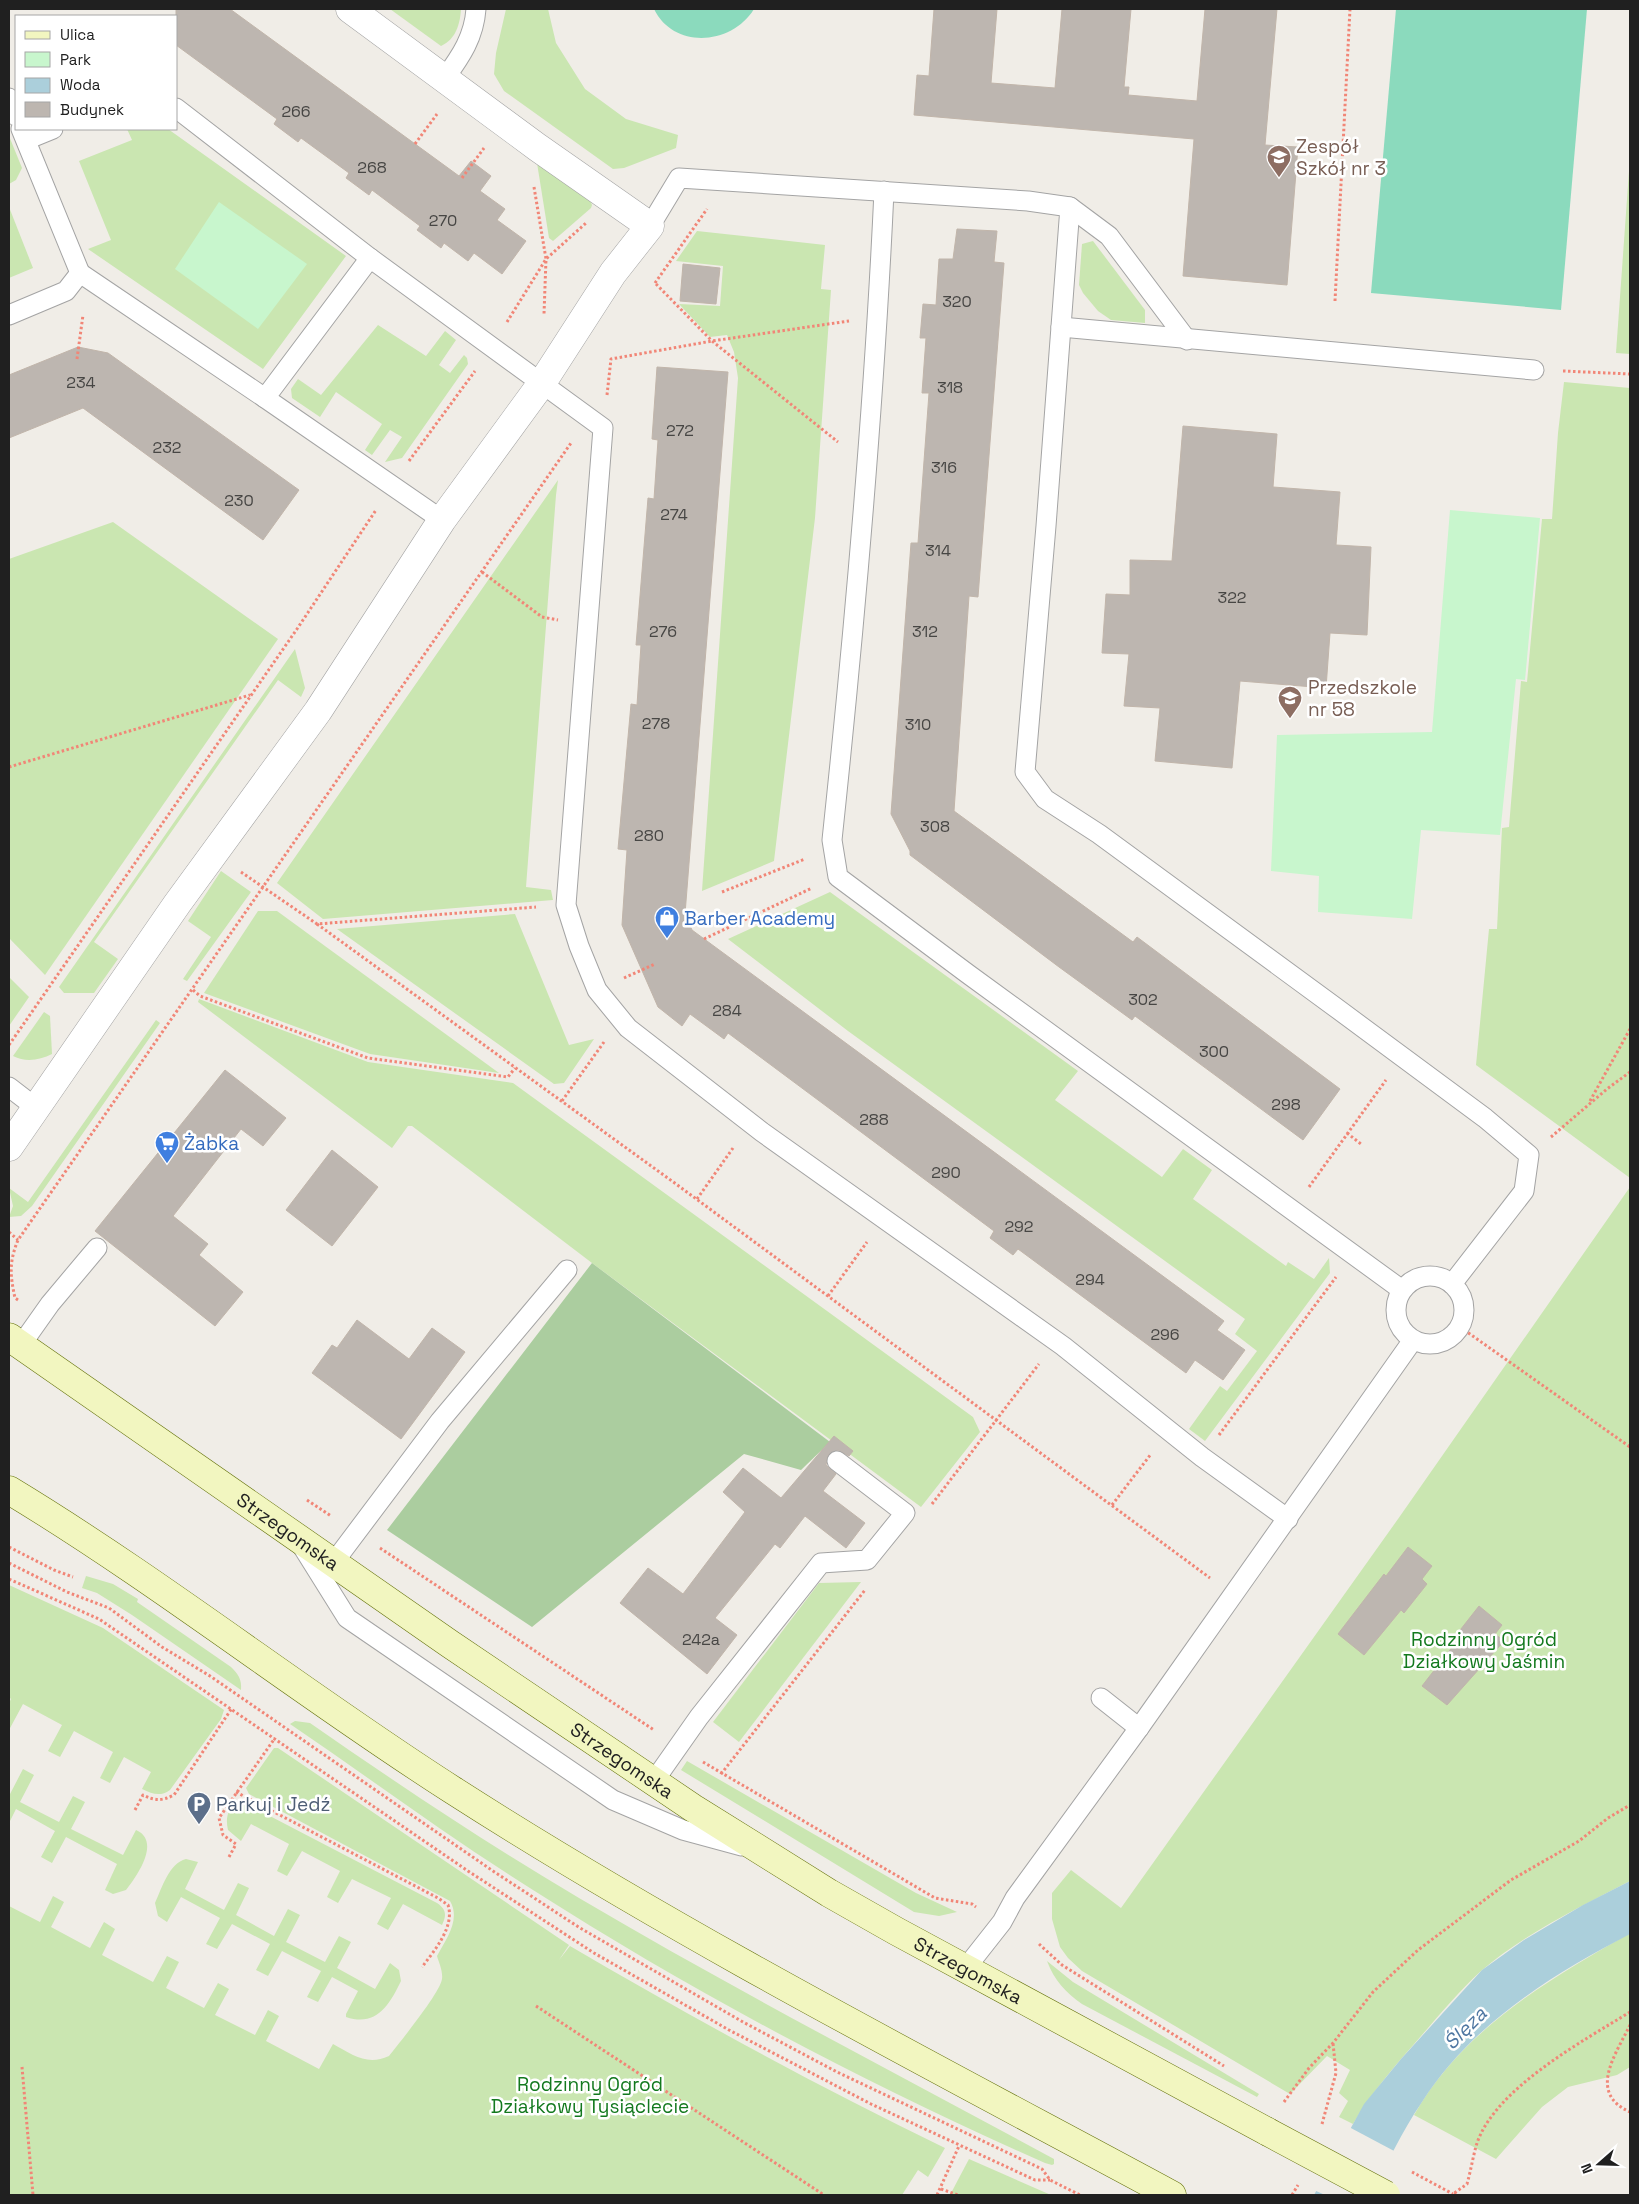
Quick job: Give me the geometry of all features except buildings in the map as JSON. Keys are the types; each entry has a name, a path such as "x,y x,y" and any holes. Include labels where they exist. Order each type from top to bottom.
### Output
{"main road":[{"name":"Strzegomska","path":"15,1341 450,1644 654,1781 829,1892 965,1969 1386,2195"},
{"path":"9,1490 142,1576 448,1788 587,1874 730,1957 1172,2195"}],"street":[{"path":"9,1147 35,1107 214,853 318,711 442,520 542,382 613,273 650,226 537,147 350,9"}],"lane":[{"path":"445,78 469,42 474,26 476,9"},
{"path":"9,98 15,113"},
{"path":"178,110 370,258 603,428 566,905 579,946 597,990 620,1019 751,1123 1056,1342 1202,1457 1288,1519"},
{"path":"47,130 23,134 84,277 392,484 442,520"},
{"path":"650,226 679,178 1028,201 1070,207 1109,236 1187,340"},
{"path":"884,191 868,465 833,847 838,876 1402,1290"},
{"path":"1070,207 1025,772 1045,799 1099,834 1485,1118 1529,1156 1524,1191 1452,1284"},
{"path":"265,398 370,258"},
{"path":"9,315 66,291 84,277"},
{"path":"1061,328 1534,370"},
{"path":"9,1087 35,1107"},
{"path":"15,1341 41,1317 97,1248"},
{"path":"334,1562 440,1421 567,1270"},
{"path":"1433,1276 1452,1284 1457,1288 1463,1301 1464,1314 1460,1327 1451,1337 1440,1344 1426,1345 1412,1340 1403,1332 1396,1320 1396,1307 1402,1290 1420,1277 1433,1276"},
{"path":"965,1969 1288,1519 1412,1340"},
{"path":"654,1781 699,1717 821,1563 867,1560 905,1514 837,1461"},
{"path":"294,1534 347,1618 613,1800 683,1830 765,1852"},
{"path":"1101,1698 1139,1728"}],"path":[{"path":"1335,301 1350,9"},
{"path":"537,147 530,157 546,259 544,316"},
{"path":"9,1045 251,695 392,484 492,347 546,259 581,226 603,212 613,200"},
{"path":"77,359 84,277"},
{"path":"656,284 712,341 868,465"},
{"path":"41,1317 15,1298 10,1278 12,1255 18,1240 579,431 603,428 611,359 712,341 878,317"},
{"path":"1534,370 1630,374"},
{"path":"482,572 542,617 588,622"},
{"path":"9,767 251,695"},
{"path":"722,892 833,847"},
{"path":"214,853 317,924 697,1199 1233,1595"},
{"path":"704,939 838,876"},
{"path":"317,924 566,905"},
{"path":"193,990 200,996 368,1058 508,1077 515,1068"},
{"path":"562,1102 620,1019"},
{"path":"1589,1104 1630,1029"},
{"path":"1293,1210 1402,1058"},
{"path":"1529,1156 1589,1104 1630,1072"},
{"path":"697,1199 751,1123"},
{"path":"1347,1133 1361,1144"},
{"path":"828,1296 883,1218"},
{"path":"9,1232 18,1240"},
{"path":"1202,1457 1353,1253"},
{"path":"1460,1327 1630,1447"},
{"path":"931,1506 1056,1342"},
{"path":"1112,1505 1169,1431"},
{"path":"306,1500 722,1774 935,1898 972,1904 977,1908"},
{"path":"9,1547 54,1570 74,1577"},
{"path":"9,1563 67,1592 109,1608 162,1647 210,1676 493,1871 580,1928 743,2022 900,2104 1042,2169 1050,2180"},
{"path":"9,1579 99,1619 232,1708 475,1876 594,1953 738,2034 871,2104 1035,2180 1050,2180 1080,2195"},
{"path":"722,1774 871,1583"},
{"path":"135,1810 143,1795 153,1800 164,1800 174,1795 232,1708"},
{"path":"229,1857 236,1844 223,1835 220,1818 236,1792 275,1738"},
{"path":"236,1792 448,1905 450,1920 433,1952 422,1967"},
{"path":"1275,2098 1283,2103 1309,2068 1333,2043 1373,1992 1418,1950 1511,1880 1579,1841 1608,1818 1630,1806"},
{"path":"1040,1944 1070,1970 1225,2067"},
{"path":"536,2006 824,2195"},
{"path":"1456,2195 1453,2194 1467,2184 1478,2141 1496,2109 1549,2063 1630,2012"},
{"path":"1630,2025 1612,2062 1606,2081 1608,2094 1622,2108 1630,2112"},
{"path":"22,2067 32,2195"},
{"path":"937,2195 959,2146"},
{"path":"941,2189 958,2195"}],"green space":[{"path":"390,9 461,9 460,20 454,35 441,46"},
{"path":"506,9 548,9 556,43 585,89 626,119 678,135 676,148 624,168 613,169 504,91 494,74 496,53"},
{"path":"654,9 754,9 744,21 732,30 718,36 703,38 689,37 675,31 663,22"},
{"path":"1396,9 1587,9 1561,310 1371,293"},
{"path":"127,130 169,130 346,256 263,369 88,249 111,240 79,161 132,140"},
{"path":"9,136 22,168 16,180 9,184"},
{"path":"1630,157 1630,354 1616,353"},
{"path":"537,163 590,200 592,205 591,208 553,241 549,238"},
{"path":"219,202 307,264 258,329 175,269"},
{"path":"9,207 33,268 9,278"},
{"path":"697,231 825,245 821,289 831,290 815,518 774,861 702,891 738,378 734,352 727,335 710,337 679,304 720,306 723,266 676,261"},
{"path":"1093,241 1145,310 1145,323 1111,320 1098,311 1083,293 1079,285 1082,244"},
{"path":"378,325 426,356 445,331 456,340 439,365 450,373 464,355 467,358 468,364 402,458 385,462 402,437 390,430 372,455 365,450 382,424 336,392 320,417 292,398 291,389 298,379 321,395"},
{"path":"1564,382 1630,388 1630,1178 1476,1065 1489,929 1497,929 1502,828 1509,827 1521,681 1527,682 1542,519 1552,519 1558,433"},
{"path":"558,480 526,887 551,890 553,900 323,919 277,883"},
{"path":"1450,510 1540,518 1525,680 1516,679 1500,835 1421,830 1412,919 1318,912 1319,876 1271,871 1277,735 1432,732"},
{"path":"113,522 278,639 45,975 9,938 9,559"},
{"path":"295,649 305,688 301,697 278,680 94,942 118,959 94,993 64,993 59,987"},
{"path":"221,871 251,892 187,981 183,979 211,937 188,921"},
{"path":"830,892 1078,1071 1055,1100 1162,1177 1183,1149 1212,1170 1193,1199 1286,1266 1288,1262 1314,1279 1329,1258 1330,1273 1205,1441 1189,1429 1220,1386 1227,1391 1257,1351 1235,1334 1245,1319 848,1031 728,939"},
{"path":"258,911 277,911 499,1073 370,1054 204,993"},
{"path":"515,914 569,1045 594,1039 564,1083 554,1084 337,929"},
{"path":"9,977 29,997 9,1026"},
{"path":"199,999 368,1062 513,1083 973,1417 980,1432 921,1507 592,1263 412,1126 408,1126 392,1148 198,1002"},
{"path":"44,1012 50,1016 52,1054 33,1060 13,1056"},
{"path":"156,1020 160,1023 32,1206 21,1216 9,1217 13,1206 9,1188 28,1202"},
{"name":"Rodzinny Ogród Działkowy Jaśmin","path":"1630,1187 1630,1881 1534,1933 1481,1971 1455,1997 1398,2063 1374,2092 1353,2124 1339,2117 1348,2101 1339,2093 1350,2070 1327,2056 1290,2094 1082,1971 1068,1958 1060,1947 1052,1919 1052,1893 1071,1870 1121,1908 1398,1519"},
{"path":"592,1263 830,1442 801,1470 744,1454 532,1627 387,1530"},
{"path":"86,1576 113,1584 138,1599 137,1602 231,1667 239,1677 241,1690 132,1615 97,1593 82,1588"},
{"path":"861,1582 739,1742 713,1722 819,1583"},
{"path":"9,1585 103,1628 224,1710 221,1719 170,1790 163,1794 156,1794 142,1789 151,1772 124,1757 110,1783 100,1778 113,1752 74,1731 60,1757 48,1751 62,1725 23,1704 9,1730 9,1703 11,1699 9,1697"},
{"path":"295,1721 310,1723 443,1813 579,1898 756,1998 1054,2159 1054,2164 1045,2163 979,2133 848,2070 657,1966 471,1850 290,1724"},
{"name":"Rodzinny Ogród Działkowy Tysiąclecie","path":"274,1748 278,1748 569,1945 559,1960 570,1946 756,2051 945,2148 928,2177 918,2170 902,2195 9,2195 9,1906 40,1922 53,1896 64,1902 51,1927 90,1948 104,1922 115,1929 102,1955 153,1982 167,1956 179,1962 166,1988 204,2008 218,1983 229,1989 215,2015 255,2035 268,2010 279,2016 266,2041 319,2069 333,2044 360,2058 374,2060 389,2056 419,2018 440,1986 442,1979 437,1956 453,1922 453,1908 450,1901 249,1794 246,1788"},
{"path":"687,1761 916,1893 957,1912 939,1916 914,1912 681,1770"},
{"path":"23,1769 34,1775 20,1802 59,1822 73,1796 85,1802 71,1829 123,1855 136,1830 143,1835 147,1842 145,1858 126,1890 113,1894 105,1890 117,1864 66,1837 52,1863 41,1857 55,1831 16,1809 9,1823 9,1796"},
{"path":"239,1800 437,1903 445,1912 442,1925 403,1904 388,1930 377,1924 391,1898 352,1879 338,1903 327,1897 340,1871 302,1851 287,1876 277,1871 289,1844 251,1824 241,1841 228,1830 228,1813"},
{"path":"186,1859 198,1862 185,1889 224,1910 238,1883 249,1888 236,1915 274,1936 288,1909 300,1915 286,1942 325,1962 339,1936 351,1942 337,1968 375,1989 390,1963 399,1970 401,1981 392,1999 373,2017 356,2019 346,2017 358,1991 332,1977 318,2002 307,1997 321,1971 282,1951 268,1976 256,1970 270,1944 232,1924 217,1949 206,1944 220,1918 181,1897 167,1922 158,1916 155,1903 163,1884 175,1865"},
{"path":"1630,1933 1630,2067 1617,2075 1568,2087 1542,2107 1496,2159 1414,2115 1456,2057 1482,2032 1538,1989"},
{"path":"1047,1961 1073,1982 1259,2094 1257,2097 1082,2004 1061,1986"},
{"path":"969,2159 1051,2195 950,2195"}],"water":[{"name":"Ślęza","path":"1630,1881 1630,1934 1542,1985 1489,2026 1464,2049 1442,2074 1415,2113 1371,2195 1314,2195 1364,2104 1401,2059 1482,1970 1524,1940 1583,1905"}],"pier":[{"path":"1349,2127 1396,2152 1373,2195 1325,2195 1314,2190"}],"place":[{"name":"Zespół Szkół nr 3","path":"1279,178"},
{"name":"Przedszkole nr 58","path":"1290,719"},
{"name":"Barber Academy","path":"667,939"},
{"name":"Żabka","path":"167,1164"},
{"name":"Parkuj i Jedź","path":"199,1825"}]}
